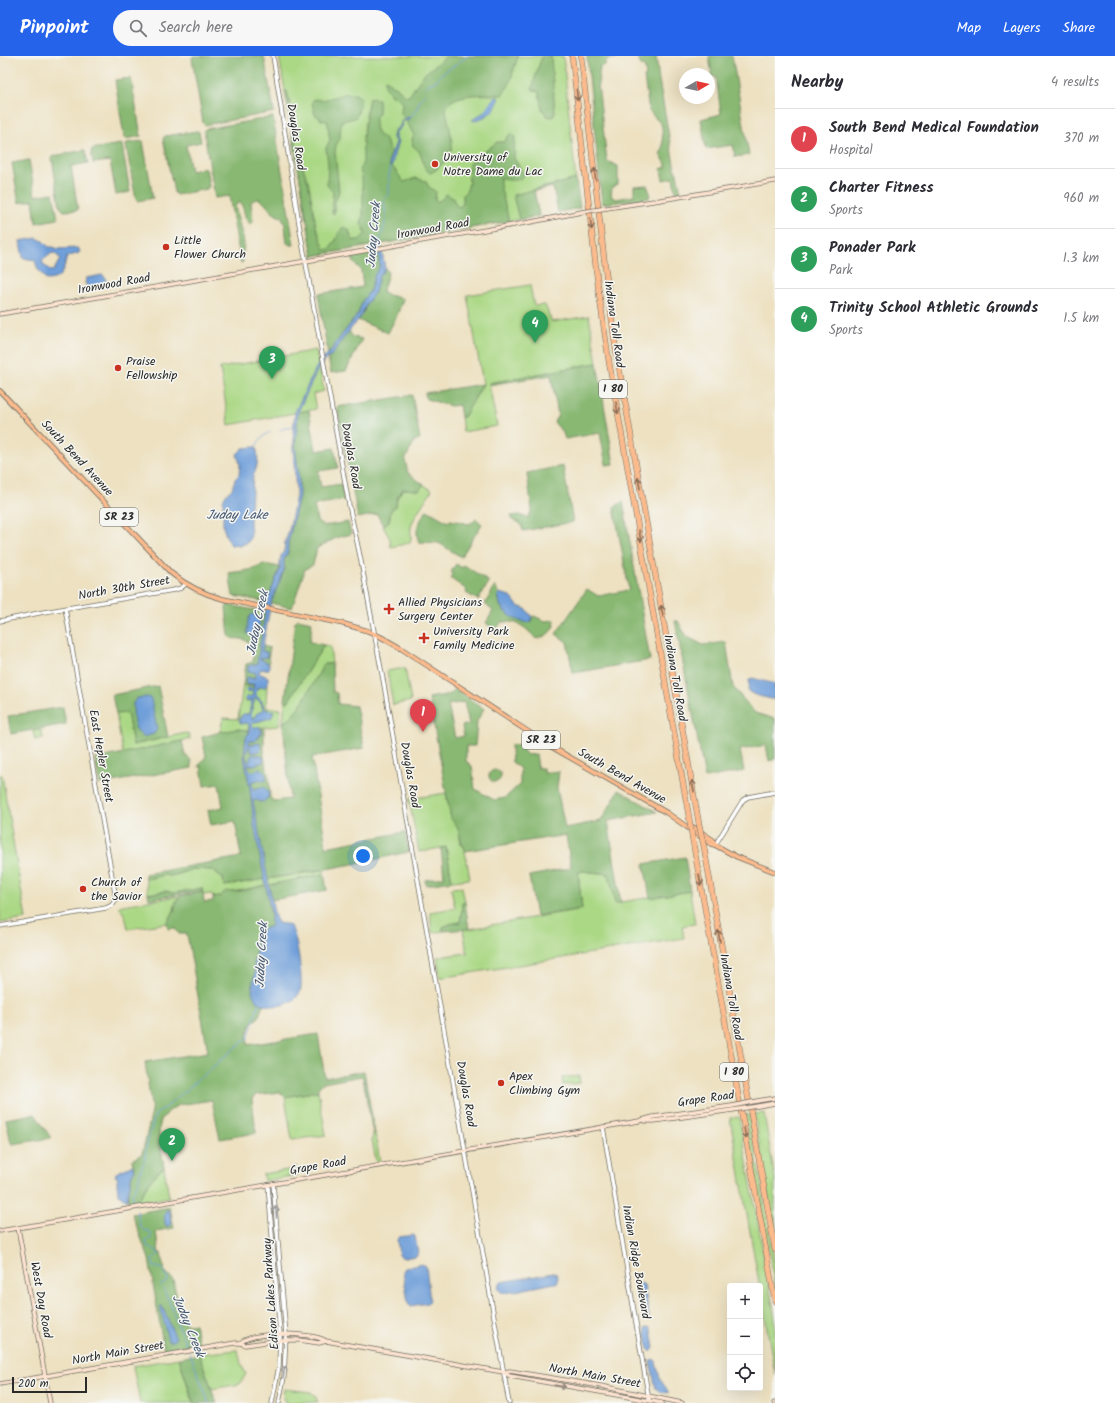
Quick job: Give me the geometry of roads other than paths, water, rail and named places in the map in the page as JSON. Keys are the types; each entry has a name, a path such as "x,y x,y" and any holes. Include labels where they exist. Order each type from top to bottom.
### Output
{"highway":[{"name":"Indiana Toll Road","path":"572,56 596,270 607,349 775,1301"},
{"name":"Indiana Toll Road","path":"581,56 615,344 775,1250"}],"main road":[{"name":"Ironwood Road","path":"0,314 582,212 775,181"},
{"name":"South Bend Avenue","path":"0,391 171,573 186,584 216,598 352,626 375,634 402,649 546,743 684,824 688,823 713,840 715,845 737,857 775,872"},
{"name":"Grape Road","path":"757,1104 775,1098"},
{"name":"Grape Road","path":"0,1231 639,1121 654,1121 775,1102"},
{"name":"West Day Road","path":"18,1228 50,1403"},
{"name":"North Main Street","path":"240,1343 244,1339 280,1334 311,1335 320,1337 326,1341 503,1372 510,1371 648,1395 682,1403"},
{"name":"North Main Street","path":"0,1384 240,1343 245,1345 280,1340 319,1343 326,1341"},
{"name":"North Main Street","path":"503,1372 510,1376 662,1403"}],"street":[{"name":"Douglas Road","path":"273,56 306,261 349,504 375,634 466,1151 508,1403"},
{"name":"North 30th Street","path":"0,621 65,608 174,590 181,588 186,584"},
{"name":"East Hepler Street","path":"0,926 103,908 112,905 115,901 116,893 65,608"},
{"path":"715,845 743,800 748,797 775,792"},
{"name":"Indian Ridge Boulevard","path":"603,1127 649,1400"},
{"name":"Edison Lakes Parkway","path":"273,1184 286,1334 284,1377 279,1403"},
{"name":"Edison Lakes Parkway","path":"268,1185 280,1334 278,1376 272,1403"}],"water":[{"path":"495,97 498,97 499,100 495,108 489,114 474,121 472,120 484,112"},
{"path":"410,116 409,119 403,121 401,127 395,133 395,138 398,142 392,166 390,167 390,158 396,143 393,138 394,131 400,126 402,120"},
{"path":"37,238 49,247 58,249 78,248 80,251 79,253 67,257 63,270 59,276 52,280 46,280 37,268 35,260 23,258 20,241","holes":["52,253 57,255 60,259 54,270 51,271 42,261"]},
{"path":"382,251 385,268 379,276 375,292 367,303 361,316 339,344 334,353 324,361 318,369 298,412 295,445 299,496 288,543 288,552 284,560 284,570 271,603 262,651 267,652 267,657 260,659 267,662 270,666 269,669 260,670 259,673 268,677 268,683 264,688 257,688 256,695 262,701 265,709 274,711 272,717 252,723 252,727 260,727 262,732 255,741 249,741 249,745 260,743 261,749 257,752 251,752 249,746 245,755 248,763 252,755 261,755 264,759 263,762 254,765 248,764 250,771 253,772 259,769 264,772 266,777 266,781 257,780 251,782 253,789 262,787 265,788 268,793 268,798 260,802 257,800 253,801 275,917 278,923 289,925 293,930 300,969 300,992 286,1004 273,1006 261,1004 256,1001 252,992 257,945 256,935 258,931 271,926 271,913 254,825 250,789 244,756 246,737 249,733 249,724 241,724 239,720 243,714 249,714 252,698 248,702 245,699 252,696 253,692 251,691 247,693 246,689 250,688 253,690 254,684 248,685 245,681 247,677 254,679 256,673 248,672 248,666 257,664 267,601 280,569 281,556 284,551 296,495 293,447 295,412 317,366 330,352 358,314 363,300 370,291 374,276 380,266 378,252","holes":["255,698 261,702 263,710 256,714 253,719 251,713"]},
{"path":"102,275 106,280 103,285 90,288 85,284 86,278"},
{"name":"Juday Lake","path":"256,447 258,458 253,476 250,521 251,535 248,542 240,546 231,545 223,527 223,500 226,494 232,489 235,479 239,475 240,464 237,454 243,448"},
{"path":"499,593 507,595 512,598 518,606 526,609 532,617 531,622 528,623 520,621 504,611 500,604 498,596"},
{"path":"252,614 258,616 260,623 257,635 250,636 247,633 249,619"},
{"path":"752,678 775,684 775,700 757,696 748,691 749,680"},
{"path":"148,697 151,699 157,729 154,734 143,737 135,726 133,717 133,703 137,698"},
{"path":"133,1165 135,1170 132,1174 127,1200 118,1194 118,1178 115,1176 116,1173"},
{"path":"166,1210 169,1210 170,1212 171,1224 169,1226 166,1226 165,1222"},
{"path":"415,1236 418,1253 416,1256 403,1258 399,1255 397,1239 399,1237"},
{"path":"422,1264 426,1266 430,1301 411,1306 408,1303 403,1271 405,1268"},
{"path":"556,1273 558,1282 505,1293 501,1292 498,1288 501,1282"},
{"path":"641,1283 644,1285 649,1316 648,1319 643,1317 637,1285"},
{"path":"160,1306 162,1306 176,1338 173,1341 168,1341"},
{"path":"649,1327 651,1329 654,1348 651,1352 648,1349 645,1329"},
{"path":"654,1359 656,1361 660,1379 668,1393 660,1392 656,1389 650,1361"}],"waterway":[{"name":"Juday Creek","path":"410,118 416,110 420,100 426,93 425,88 427,85 436,81 440,75 468,56"},
{"name":"Juday Creek","path":"380,252 380,241 385,223 385,208 383,200 389,195 389,175 391,166"},
{"path":"280,430 295,427"},
{"path":"256,447 261,438 270,432"},
{"name":"Juday Creek","path":"134,1204 132,1194 139,1181 140,1172 145,1159 147,1143 155,1116 248,1038 259,1004"},
{"name":"Juday Creek","path":"137,1211 140,1225 143,1230 151,1233 151,1238 146,1241 147,1246 157,1251 159,1254 152,1260 154,1267 161,1269 166,1275 168,1281 161,1285 169,1300 179,1329 189,1350"},
{"name":"Juday Creek","path":"190,1353 209,1403"}],"place":[{"name":"University of Notre Dame du Lac","path":"435,164"},
{"name":"Little Flower Church","path":"166,247"},
{"name":"Trinity School Athletic Grounds","path":"535,343"},
{"name":"Praise Fellowship","path":"118,368"},
{"name":"Ponader Park","path":"272,379"},
{"name":"Allied Physicians Surgery Center","path":"389,609"},
{"name":"University Park Family Medicine","path":"424,638"},
{"name":"South Bend Medical Foundation","path":"423,732"},
{"name":"Church of the Savior","path":"83,889"},
{"name":"Apex Climbing Gym","path":"501,1083"},
{"name":"Charter Fitness","path":"172,1161"}]}
